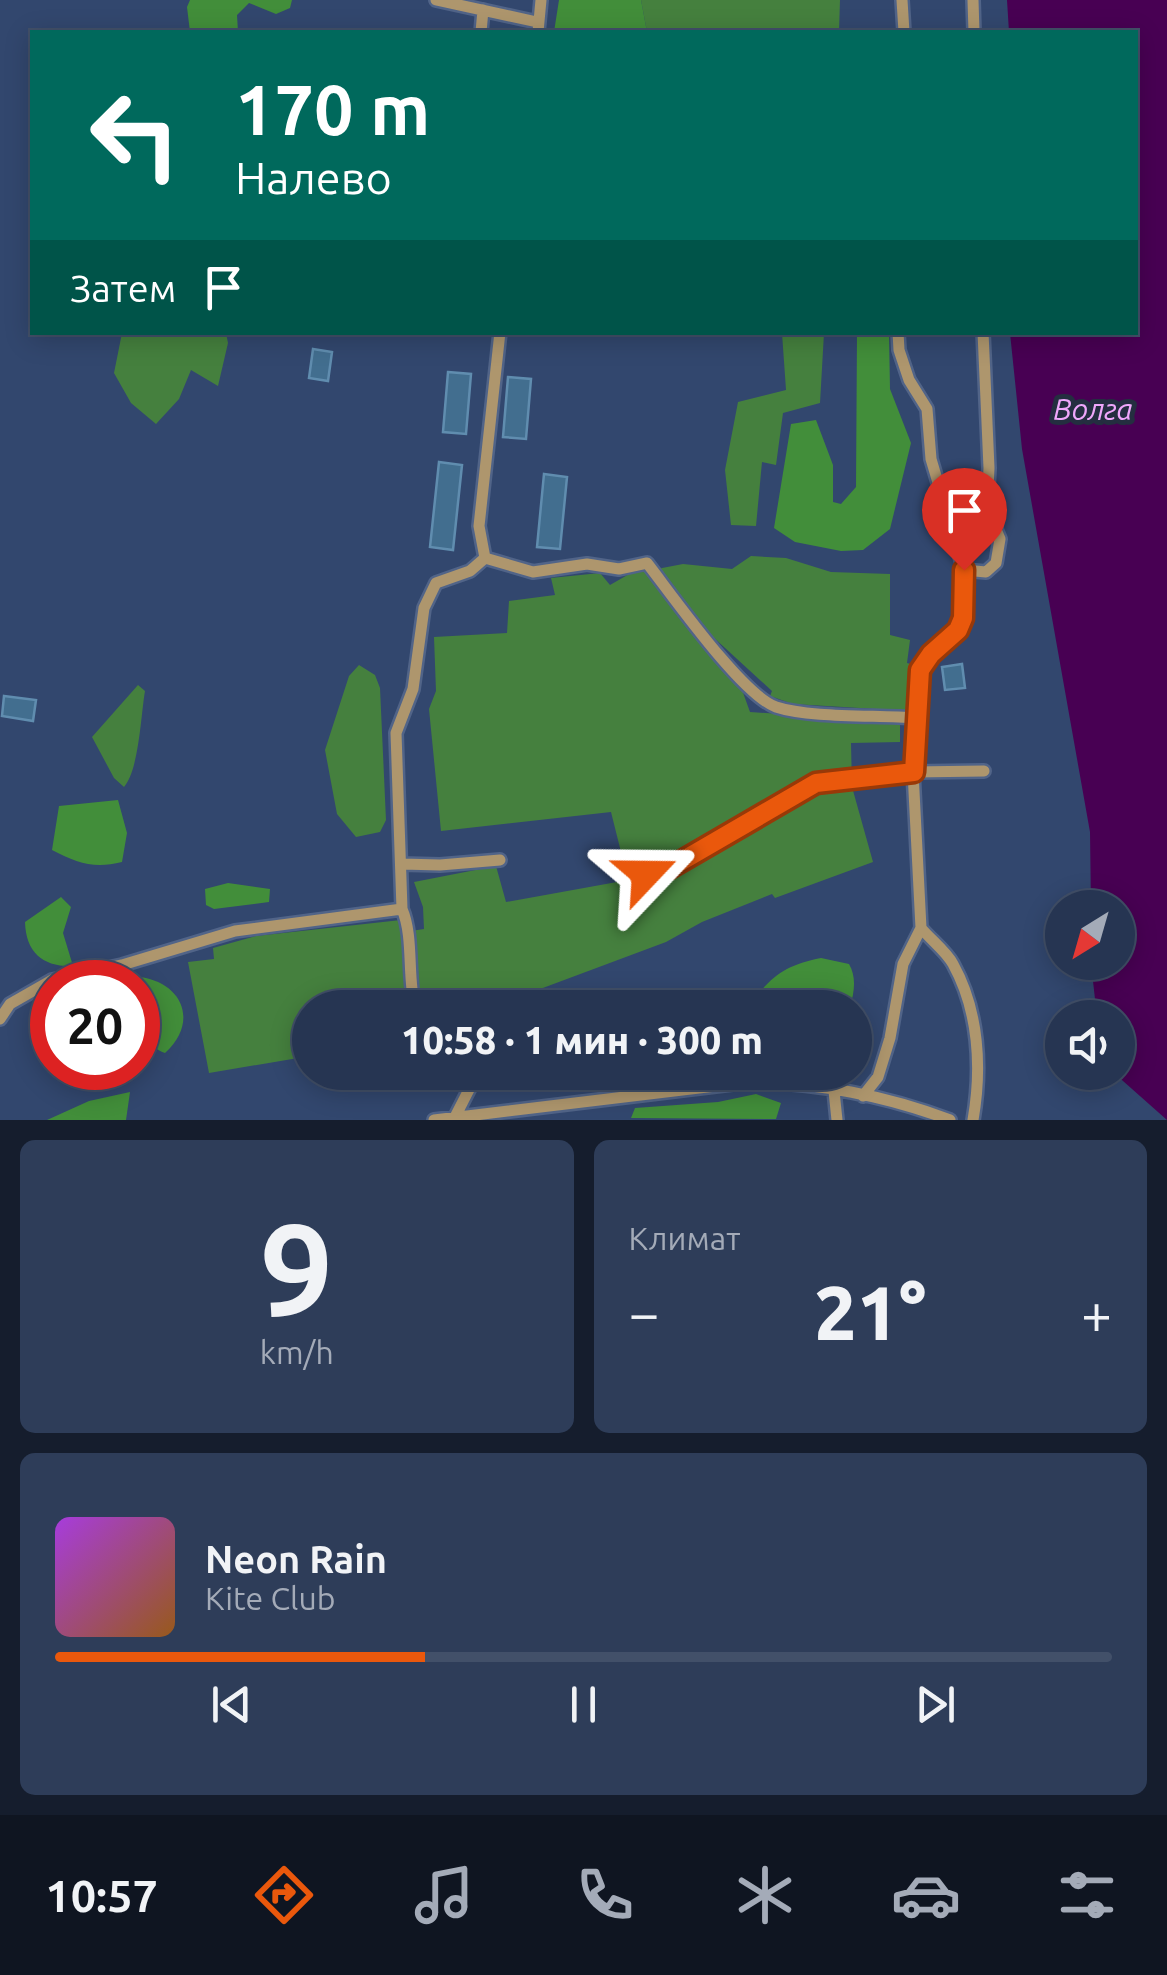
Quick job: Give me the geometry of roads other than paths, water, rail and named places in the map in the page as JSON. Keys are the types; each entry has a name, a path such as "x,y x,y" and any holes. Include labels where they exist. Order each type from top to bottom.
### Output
{"street":[{"path":"436,0 538,27 541,0"},
{"path":"902,0 904,30"},
{"path":"973,0 974,30"},
{"path":"481,30 484,10"},
{"path":"485,558 479,526 500,335"},
{"path":"863,1096 878,1077 890,1038 903,964 921,928 914,772 915,718 924,662 949,640 963,618 964,570 931,458 927,409 909,380 899,335"},
{"path":"964,570 986,572 996,563 1000,538 986,508 989,468 983,335"},
{"path":"485,558 533,572 587,564 619,569 646,563 732,671 766,702 794,710 915,718"},
{"path":"412,990 408,922 402,909 396,733 417,674 424,608 436,582 470,571 485,558"},
{"path":"646,874 668,869 816,783 914,772 984,771"},
{"path":"402,864 440,866 500,860"},
{"path":"0,1018 10,1004 52,980 122,965 235,931 402,909"},
{"path":"921,928 951,959 969,998 979,1086 973,1120"},
{"path":"434,1120 748,1082 793,1084 863,1096 908,1105 950,1120"},
{"path":"455,1117 469,1090"},
{"path":"834,1092 837,1120"}],"water":[{"name":"Волга","path":"1007,0 1167,0 1167,1120 1133,1090 1135,1000 1095,1000 1093,980 1135,980 1135,890 1091,890 1090,832 1022,449 1010,335 1138,335 1138,30 1009,30"}]}
